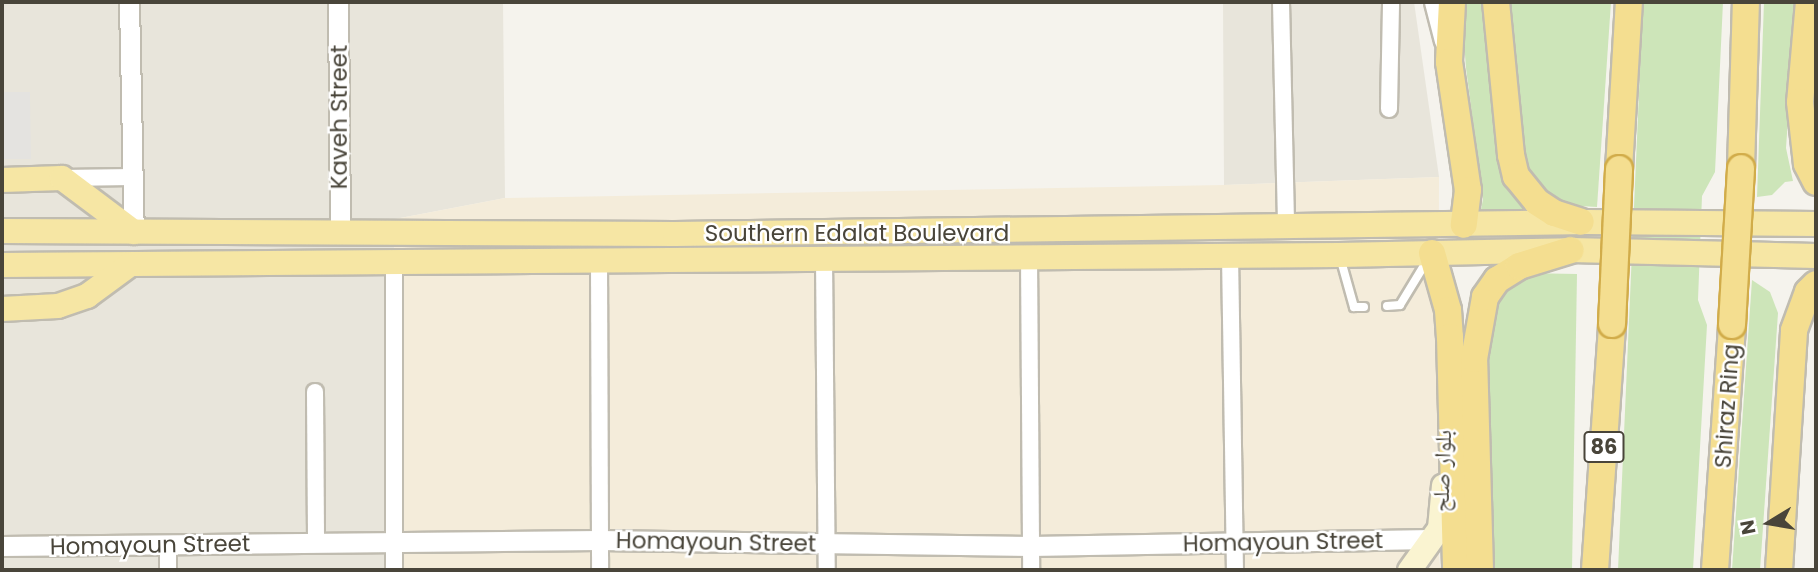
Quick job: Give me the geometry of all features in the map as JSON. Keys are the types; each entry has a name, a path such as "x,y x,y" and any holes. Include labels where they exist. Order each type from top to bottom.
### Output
{"highway":[{"path":"1451,2 1449,62 1468,190 1464,225"},
{"path":"1496,2 1511,155 1516,176 1537,202 1554,213 1581,222"},
{"name":"86","path":"1595,570 1612,324 1629,2"},
{"name":"Shiraz Ring","path":"1715,570 1741,168 1746,2"},
{"path":"1809,2 1800,102 1808,164 1816,182"},
{"path":"1480,570 1474,359 1485,297 1497,280 1519,266 1571,250"},
{"path":"1432,253 1448,310 1456,570"},
{"path":"1779,570 1794,330 1808,292 1816,284"}],"main road":[{"path":"2,180 62,178 134,232"},
{"name":"Southern Edalat Boulevard","path":"2,265 128,266 600,259 675,246 1286,228 1581,222 1816,224"},
{"name":"Southern Edalat Boulevard","path":"2,231 340,232 675,246 824,257 1339,255 1571,250 1816,256"},
{"path":"2,309 58,306 87,296 128,266"},
{"name":"بلوار صلح","path":"1409,570 1431,540 1442,514 1444,410 1451,362"}],"street":[{"path":"129,2 134,232"},
{"name":"Kaveh Street","path":"338,2 340,232"},
{"path":"1281,2 1286,228"},
{"path":"1389,109 1391,2"},
{"path":"1434,2 1449,62"},
{"path":"62,178 133,177"},
{"path":"1230,254 1235,570"},
{"path":"1029,256 1031,570"},
{"path":"824,257 827,570"},
{"path":"600,259 600,570"},
{"path":"394,262 394,570"},
{"path":"315,393 316,543"},
{"name":"Homayoun Street","path":"2,546 599,540 1031,546 1431,540"},
{"path":"168,545 168,570"}],"lane":[{"path":"1387,306 1400,305 1432,253"},
{"path":"1339,255 1354,307 1364,307"}],"shaded area":[{"path":"2,2 503,2 505,198 395,219 388,570 2,570"},
{"path":"1223,2 1414,2 1439,177 1224,185"},
{"path":"2,92 30,92 31,159 2,159"},
{"path":"1439,177 1438,541 1440,566 1466,570 388,570 395,219 505,198 1224,185"}],"green space":[{"path":"1461,2 1486,2 1502,160 1511,193 1527,213 1480,215 1483,199 1466,68"},
{"path":"1507,2 1611,2 1597,207 1564,205 1550,198 1526,173"},
{"path":"1643,2 1723,2 1715,172 1702,196 1698,300 1707,325 1693,570 1618,570"},
{"path":"1764,2 1796,2 1786,148 1793,181 1785,182 1772,195 1757,197"},
{"path":"1523,273 1577,274 1572,570 1490,570 1487,318 1492,300"},
{"path":"1752,280 1770,292 1778,313 1760,570 1732,570"}]}
